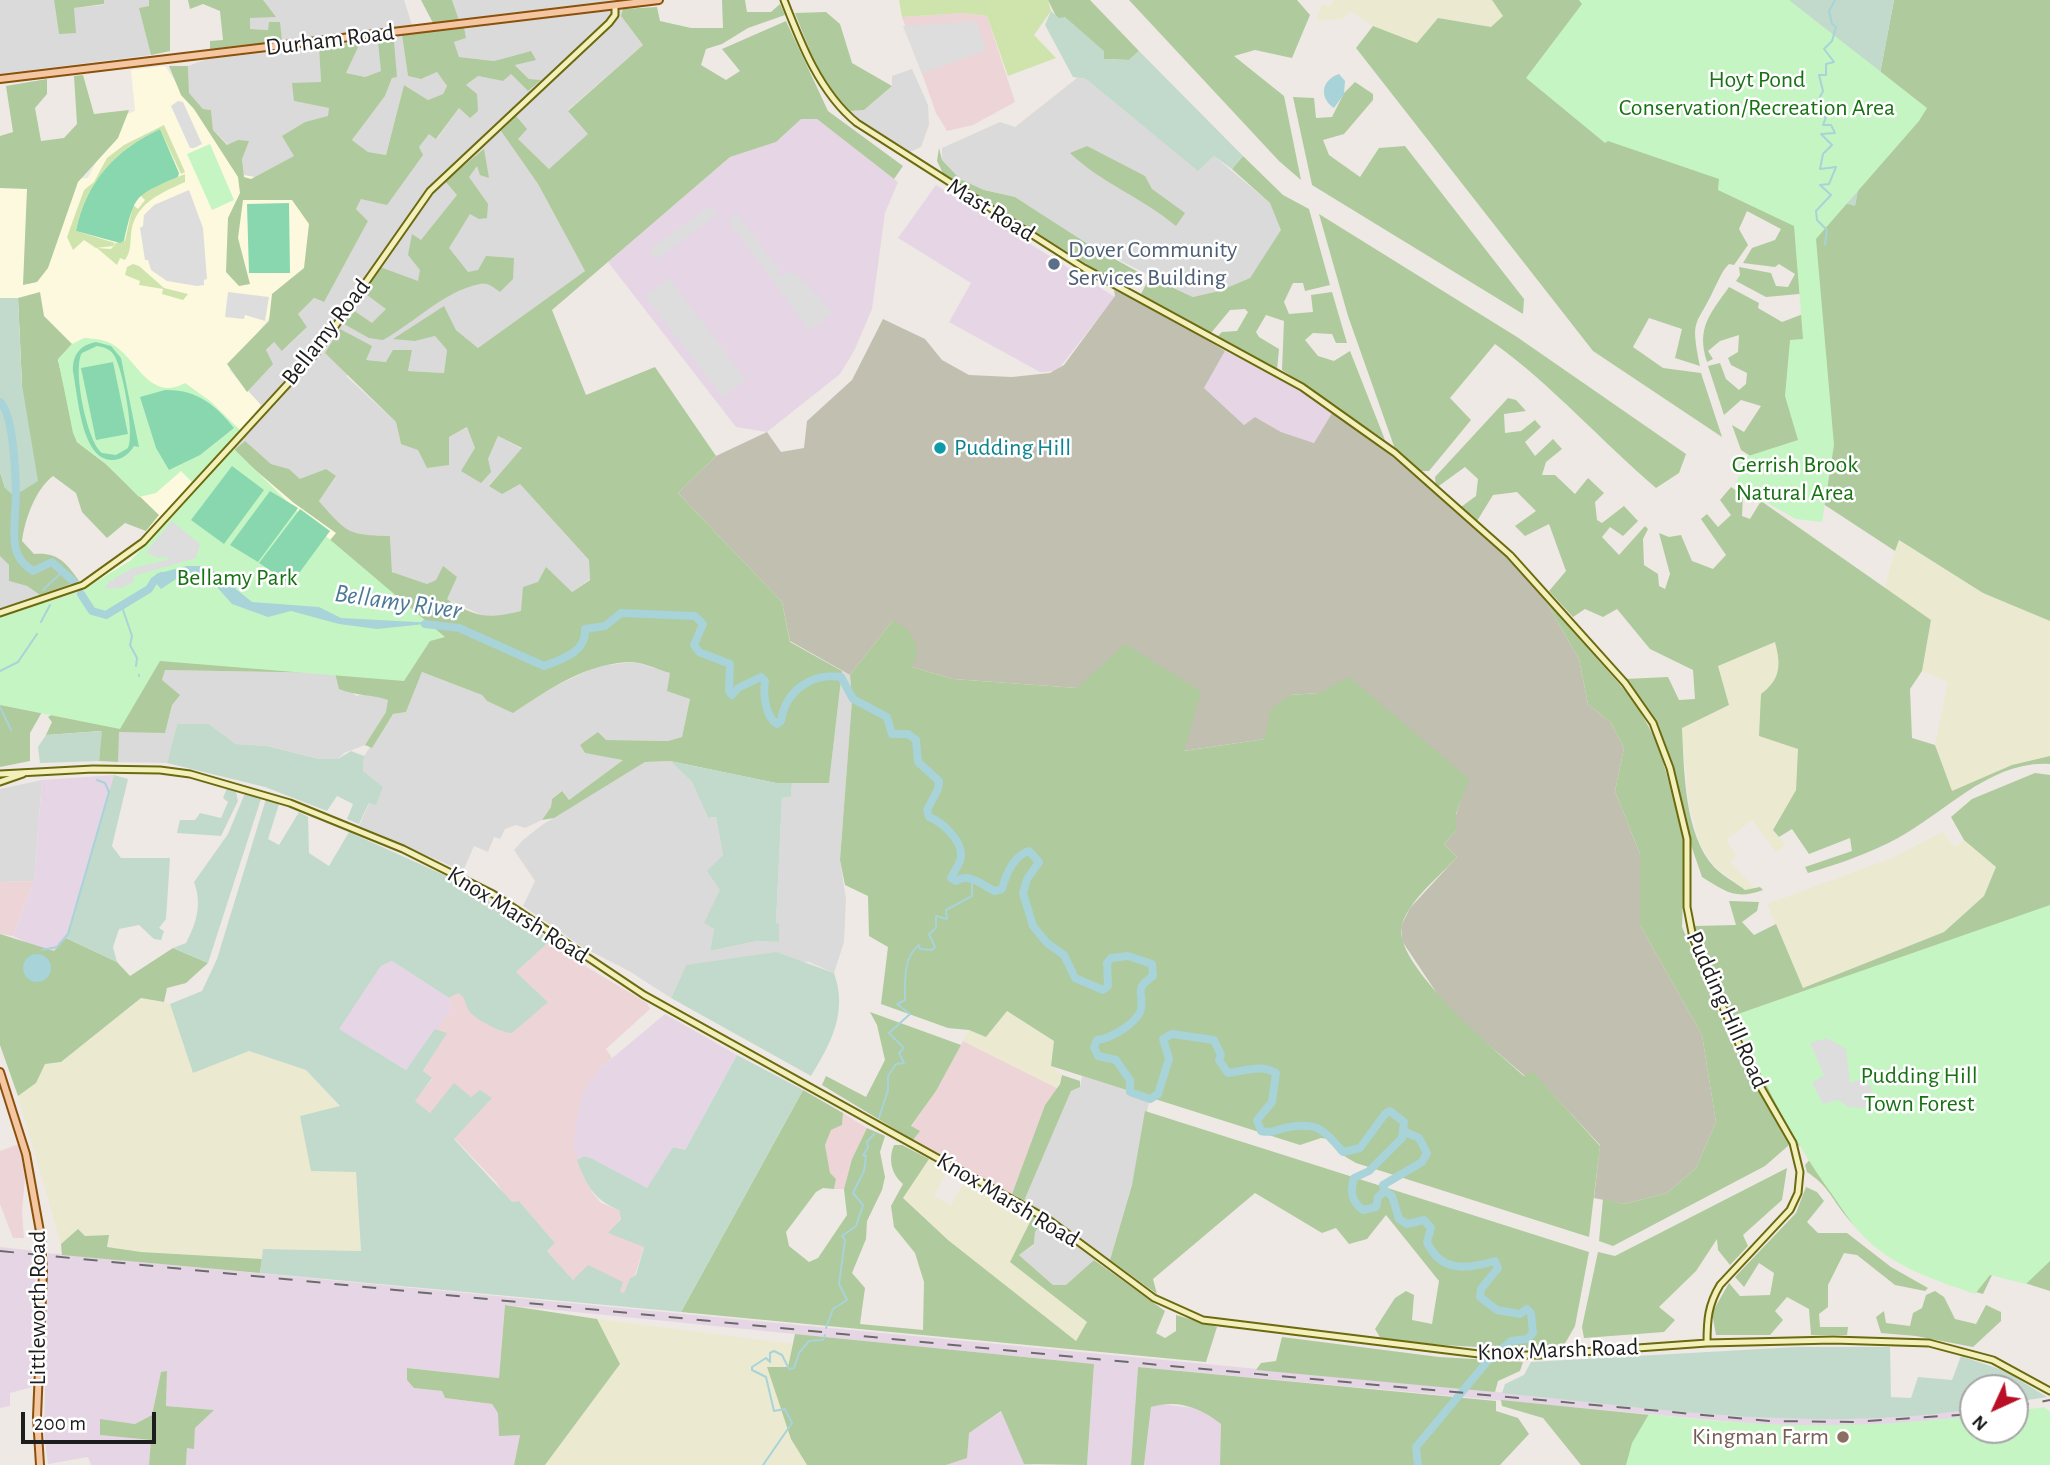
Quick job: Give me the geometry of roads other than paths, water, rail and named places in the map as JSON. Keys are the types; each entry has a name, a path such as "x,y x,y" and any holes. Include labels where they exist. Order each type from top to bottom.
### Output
{"main road":[{"name":"Durham Road","path":"0,79 659,0"},
{"name":"Littleworth Road","path":"0,1072 26,1154 41,1237 43,1272 37,1417 40,1465"}],"street":[{"name":"Mast Road","path":"784,0 807,52 833,99 868,131 1084,268 1302,387 1395,453"},
{"name":"Bellamy Road","path":"0,613 83,585 143,542 317,352 430,191 609,23 615,15 615,6"},
{"name":"Pudding Hill Road","path":"1395,453 1499,544 1540,586 1625,683 1653,723 1661,743 1687,839 1687,907 1693,937 1748,1065 1793,1143 1800,1172 1798,1193 1790,1210 1713,1297 1707,1313 1707,1343"},
{"name":"Knox Marsh Road","path":"0,774 160,770 211,779 325,816 443,868 493,894 636,990 1049,1220 1140,1288 1173,1309 1203,1320 1487,1355 1707,1343 1833,1340 1929,1343 1993,1360 2050,1391"},
{"name":"Knox Marsh Road","path":"0,782 26,773"}],"water":[{"path":"1339,74 1345,81 1344,94 1334,108 1326,99 1324,90 1329,80"},
{"path":"187,566 211,569 252,602 319,607 341,618 435,623 377,629 339,624 291,611 268,617 232,604 209,578 196,573 182,575 161,589 154,581 156,574"},
{"path":"37,954 47,958 51,968 47,978 37,982 27,978 23,968 27,958"}],"waterway":[{"path":"1825,244 1827,230 1817,220 1816,211 1831,195 1820,185 1829,184 1836,167 1820,169 1823,154 1832,145 1821,134 1835,133 1831,125 1823,125 1826,117 1820,114 1824,110 1817,103 1823,91 1819,75 1826,75 1826,64 1834,62 1824,49 1832,41 1836,27 1832,24 1829,11 1835,0"},
{"name":"Bellamy River","path":"0,402 9,422 14,454 14,538 17,553 33,571 52,562 73,581"},
{"path":"43,590 63,571"},
{"name":"Bellamy River","path":"81,594 92,611 106,615 149,589 154,581 162,576"},
{"path":"41,622 50,605"},
{"path":"122,607 132,636 130,645 137,658 136,666"},
{"name":"Bellamy River","path":"425,624 459,628 544,666 578,649 585,637 585,629 605,626 621,613 695,616 703,624 694,645 699,652 730,664 729,691 732,695 738,688 761,677 765,681 767,710 777,724 781,721 788,701 801,686 820,678 841,677 853,699 887,717 892,734 908,734 916,740 918,762 939,781 938,789 927,810 929,817 950,832 958,844 960,861 951,878 956,881 971,879 994,891 1002,889 1014,861 1029,851 1039,862 1027,879 1023,893 1033,926 1047,943 1064,955 1075,978 1103,990 1108,986 1107,963 1111,958 1128,956 1152,964 1153,976 1141,988 1141,1009 1135,1020 1109,1037 1097,1040 1094,1047 1098,1056 1116,1060 1130,1080 1130,1092 1150,1099 1158,1094 1169,1059 1163,1039 1172,1034 1214,1040 1221,1055 1219,1060 1228,1073 1259,1069 1276,1073 1272,1102 1257,1120 1261,1131 1312,1126 1324,1132 1343,1152 1360,1148 1390,1111 1404,1122 1402,1138 1369,1171 1354,1178 1352,1196 1363,1210 1376,1207 1378,1197 1385,1191 1383,1185 1422,1162 1427,1153 1419,1138 1403,1131"},
{"path":"0,671 18,662 37,634"},
{"path":"0,707 11,730"},
{"path":"42,950 57,947 68,934 109,792 105,783 97,780"},
{"path":"879,1118 888,1090 888,1076 896,1064 904,1063 899,1053 904,1048 889,1033 910,1014 897,1004 905,1000 906,970 910,956 919,945 920,949 932,950 935,947 929,934 936,928 936,916 947,919 946,910 972,896 972,878"},
{"path":"826,1328 833,1309 847,1300 839,1284 845,1240 842,1236 856,1226 863,1205 853,1193 864,1171 866,1156 863,1155 868,1148 867,1142 874,1134"},
{"name":"Bellamy River","path":"1385,1191 1392,1196 1399,1219 1407,1224 1424,1220 1431,1228 1427,1242 1440,1259 1448,1264 1465,1267 1495,1261 1498,1268 1481,1289 1480,1297 1497,1310 1520,1314 1527,1309 1531,1313 1533,1333 1527,1339 1511,1341 1486,1363 1416,1447 1418,1465"},
{"path":"763,1465 792,1423 785,1409 774,1411 766,1377 752,1370 752,1367 766,1358 770,1362 770,1353 774,1351 782,1355 789,1369 794,1368 799,1353 809,1341 823,1340 825,1335"}],"railway":[{"path":"0,1251 1095,1359 1769,1421 1853,1422 1959,1415"},
{"path":"2029,1404 2050,1400"}],"place":[{"name":"Dover Community Services Building","path":"1054,264"},
{"name":"Pudding Hill","path":"940,448"},
{"name":"Kingman Farm","path":"1843,1437"}],"park label":[{"name":"Hoyt Pond Conservation/Recreation Area","path":"1757,94"},
{"name":"Gerrish Brook Natural Area","path":"1795,479"},
{"name":"Bellamy Park","path":"237,578"},
{"name":"Pudding Hill Town Forest","path":"1919,1090"}]}
